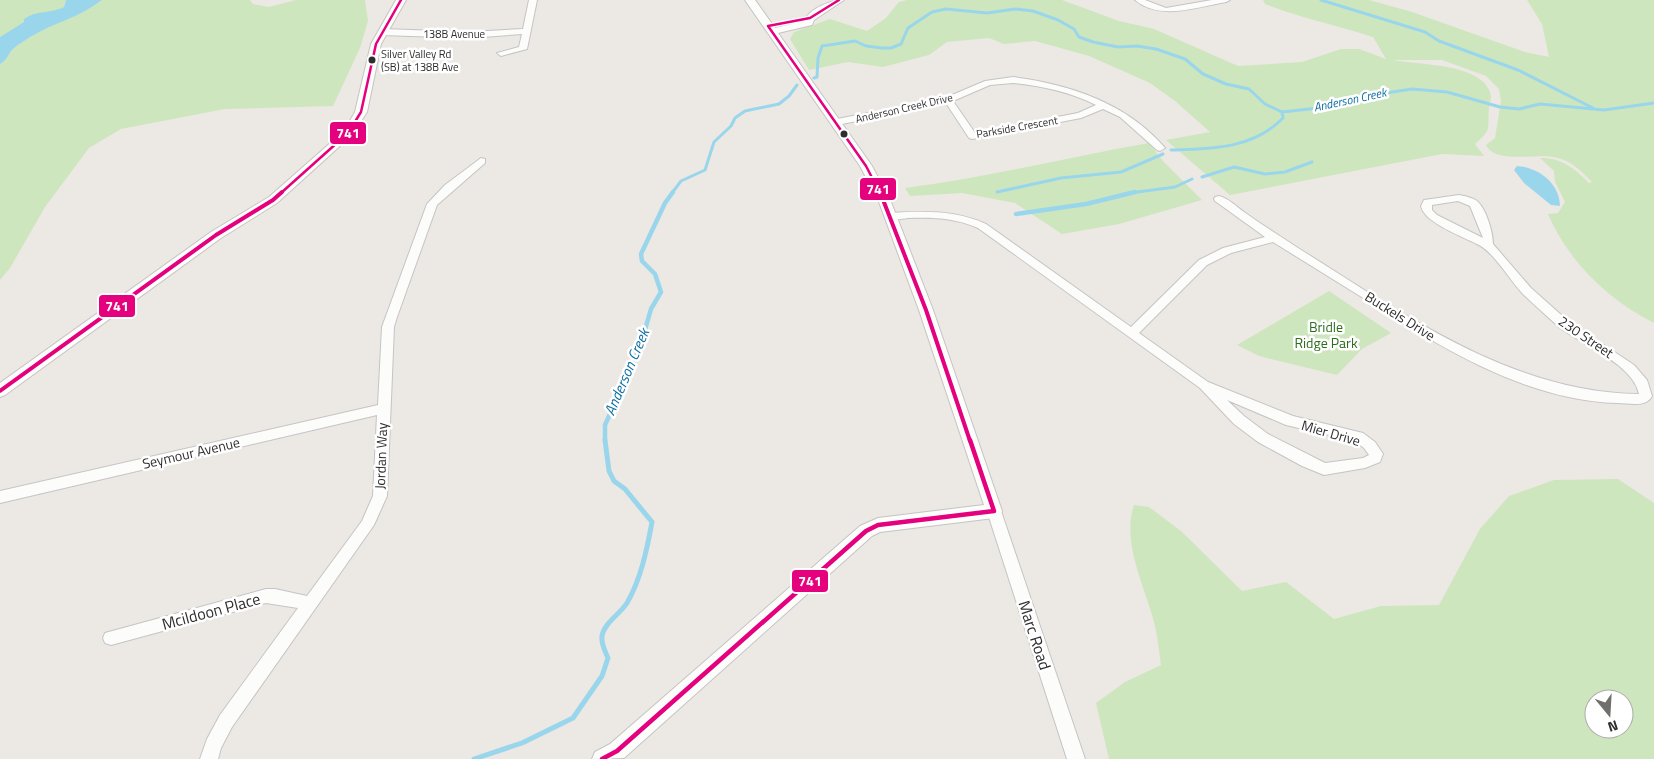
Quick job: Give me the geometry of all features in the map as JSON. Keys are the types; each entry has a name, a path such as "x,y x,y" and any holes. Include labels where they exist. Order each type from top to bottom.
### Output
{"street":[{"path":"0,391 216,236 273,200 348,133 361,112 376,44 401,0"},
{"path":"501,53 523,49 533,0"},
{"path":"602,759 617,751 866,531 878,525 994,511 926,310 891,216 875,180 750,0"},
{"path":"770,29 808,23 810,18 839,0"},
{"path":"1139,0 1160,9 1170,10 1226,0"},
{"name":"138B Avenue","path":"382,32 469,35 526,31"},
{"name":"Anderson Creek Drive","path":"836,122 948,100 988,82 1013,80 1039,82 1083,95 1123,115 1160,148"},
{"name":"Parkside Crescent","path":"948,100 972,136 1081,116 1103,105"},
{"name":"Jordan Way","path":"209,759 213,745 226,721 367,525 375,511 380,496 388,327 428,212 437,197 464,177 481,161"},
{"name":"230 Street","path":"1488,245 1488,236 1474,204 1459,198 1428,202 1426,206 1427,211 1433,217 1488,245 1517,280 1544,307 1564,324 1630,368 1643,383 1650,396 1641,399 1598,399"},
{"name":"Buckels Drive","path":"1219,199 1275,237 1430,335 1471,357 1525,378 1598,399"},
{"name":"Mier Drive","path":"891,216 942,214 972,221 994,233 1204,385 1251,430 1318,467 1335,468 1365,464 1375,458 1374,450 1358,437 1291,421 1204,385"},
{"path":"1131,333 1154,313 1185,276 1202,264 1224,252 1257,244 1275,237"},
{"name":"Seymour Avenue","path":"0,497 383,409"},
{"name":"Marc Road","path":"994,511 1076,759"},
{"name":"Mcildoon Place","path":"111,638 266,596 275,596 310,604"}],"green space":[{"path":"0,0 66,0 64,7 54,12 41,13 0,37"},
{"path":"102,0 250,0 253,4 269,7 296,0 365,0 368,21 360,48 333,106 225,109 121,129 89,148 45,207 10,268 0,280 0,64 23,41 43,29 94,6"},
{"path":"907,0 1062,0 1119,21 1154,29 1238,66 1302,62 1341,49 1359,49 1386,59 1373,37 1278,9 1265,4 1263,0 1369,0 1412,12 1525,52 1549,57 1542,24 1527,0 1654,0 1654,323 1637,314 1606,291 1591,278 1567,248 1548,214 1558,213 1565,202 1555,182 1554,171 1540,158 1561,162 1573,168 1589,183 1592,182 1574,166 1561,159 1543,156 1511,157 1493,152 1487,147 1486,145 1495,138 1501,101 1499,89 1486,76 1442,60 1393,60 1461,70 1474,75 1484,83 1491,96 1488,128 1475,144 1484,156 1442,154 1230,195 1166,140 1210,132 1175,101 1150,83 1089,56 1035,41 1004,44 989,38 947,42 929,55 883,67 848,62 809,70 790,39 794,32 830,19 867,31 886,18 899,2"},
{"path":"1149,143 1163,161 1202,200 1119,224 1062,234 1015,203 962,193 910,196 905,188 966,179"},
{"name":"Bridle Ridge Park","path":"1329,291 1391,333 1362,349 1337,375 1259,356 1237,345"},
{"path":"1618,479 1654,503 1654,759 1109,759 1096,703 1125,682 1161,665 1155,626 1136,566 1133,550 1131,520 1134,505 1149,507 1181,531 1242,591 1286,582 1334,619 1381,606 1439,605 1480,529 1509,496 1554,480"}],"water":[{"path":"66,0 102,0 85,11 41,31 17,46 0,64 0,37 24,22 24,19 29,16 64,7"},
{"path":"1517,166 1533,169 1546,178 1556,190 1560,206 1551,205 1524,183 1514,170"}],"waterway":[{"path":"1321,0 1425,32 1439,41 1518,70 1593,108"},
{"name":"Anderson Creek","path":"814,78 817,77 818,58 822,46 855,41 866,46 891,48 901,44 908,28 932,12 946,9 987,13 1015,9 1033,11 1058,20 1074,29 1079,37 1093,42 1118,47 1137,46 1156,49 1185,59 1203,74 1226,84 1249,89 1265,104 1282,112"},
{"name":"Anderson Creek","path":"672,193 681,181 705,170 714,142 731,126 735,118 745,111 779,104 789,96 797,85"},
{"name":"Anderson Creek","path":"1282,112 1328,107 1366,96 1412,89 1447,92 1500,107 1519,109 1540,104 1604,110 1654,103"},
{"path":"1171,150 1216,148 1245,141 1271,128 1283,118 1282,112"},
{"path":"997,192 1061,178 1121,172 1163,154"},
{"path":"1202,177 1234,167 1265,174 1285,172 1312,162"},
{"path":"1132,193 1175,187 1192,179"},
{"name":"Anderson Creek","path":"605,440 605,425 640,347 651,309 661,292 655,274 642,261 641,254 665,203 673,192"},
{"path":"1016,214 1086,204 1132,193"},
{"name":"Anderson Creek","path":"474,759 522,743 573,718 602,676 608,658 602,642 603,631 624,607 632,594 643,564 652,522 625,489 614,481 609,471 605,440"}],"transit line":[{"name":"741","path":"0,391 216,235 273,200 348,133 361,112 376,44 401,0"},
{"name":"741","path":"602,759 617,751 866,531 878,525 994,511 926,310 885,202 866,166 768,26 810,18 839,0"}],"place":[{"name":"Silver Valley Rd (SB) at 138B Ave","path":"372,60"}]}
